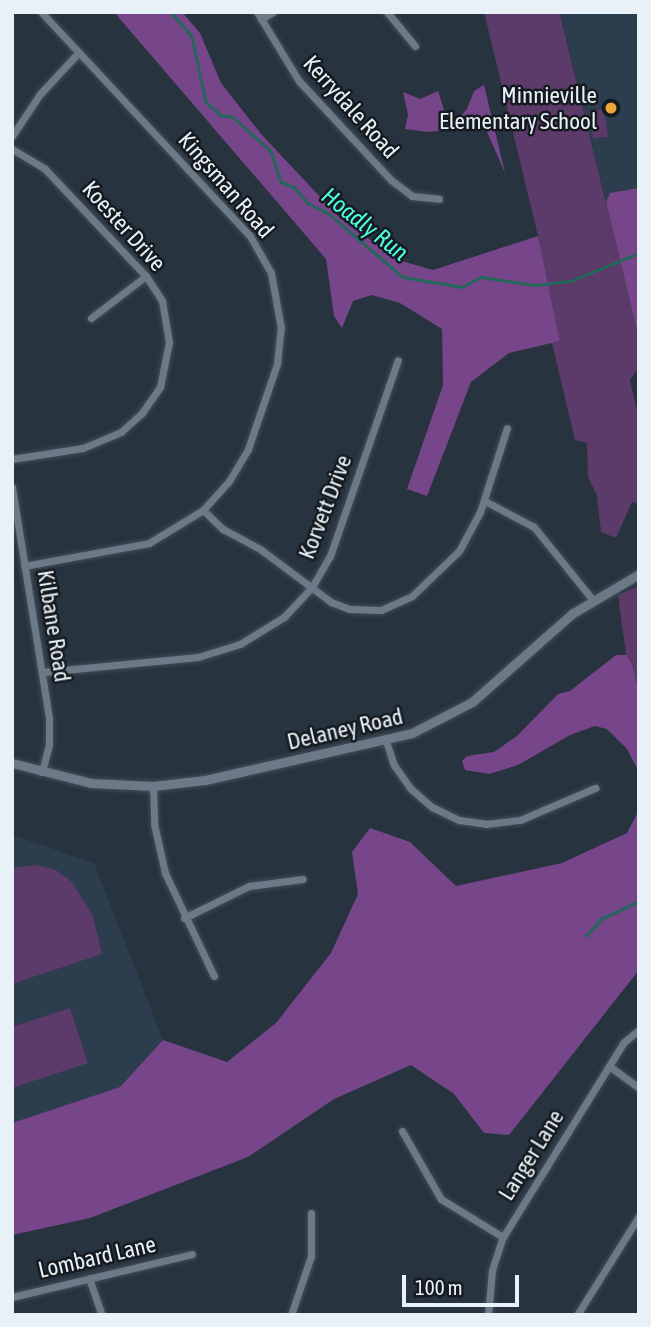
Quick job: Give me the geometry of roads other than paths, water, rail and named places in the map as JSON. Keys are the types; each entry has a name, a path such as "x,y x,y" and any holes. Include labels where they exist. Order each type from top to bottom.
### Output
{"street":[{"name":"Kingsman Road","path":"24,566 133,548 178,529 203,510 240,466 258,425 279,355 277,293 262,254 239,222 41,12"},
{"path":"259,16 273,12"},
{"path":"387,12 415,46"},
{"name":"Kerrydale Road","path":"259,16 299,81 391,180 416,197 439,199"},
{"path":"12,136 40,94 79,52"},
{"name":"Koester Drive","path":"12,149 45,169 146,276 162,301 169,328 165,374 152,401 121,432 96,444 12,458"},
{"path":"91,318 146,276"},
{"name":"Korvett Drive","path":"43,672 158,664 219,652 272,627 312,587 339,535 398,360"},
{"path":"203,510 223,528 349,609 372,611 399,604 458,551 485,501 507,428"},
{"name":"Kilbane Road","path":"12,487 43,672 50,732 42,772"},
{"path":"485,501 534,527 592,599"},
{"name":"Delaney Road","path":"12,763 91,783 153,786 205,780 386,741 433,725 472,702 592,599 639,574"},
{"path":"386,741 394,765 410,788 432,807 458,820 486,824 520,820 595,788"},
{"path":"153,786 160,857 184,918 214,976"},
{"path":"184,918 249,887 303,879"},
{"name":"Langer Lane","path":"488,1315 492,1270 503,1237 624,1042 639,1030"},
{"path":"610,1066 639,1088"},
{"path":"402,1131 441,1199 503,1237"},
{"path":"291,1315 311,1256 311,1213"},
{"path":"577,1315 639,1216"},
{"name":"Lombard Lane","path":"12,1297 192,1254"},
{"path":"89,1279 102,1315"}],"waterway":[{"name":"Hoadly Run","path":"171,12 192,36 206,102 221,115 233,117 271,151 281,182 294,187 308,203 328,213 403,277 462,287 481,277 536,285 571,281 639,253"},
{"path":"586,936 601,919 639,901"}],"place":[{"name":"Minnieville Elementary School","path":"611,108"}]}
